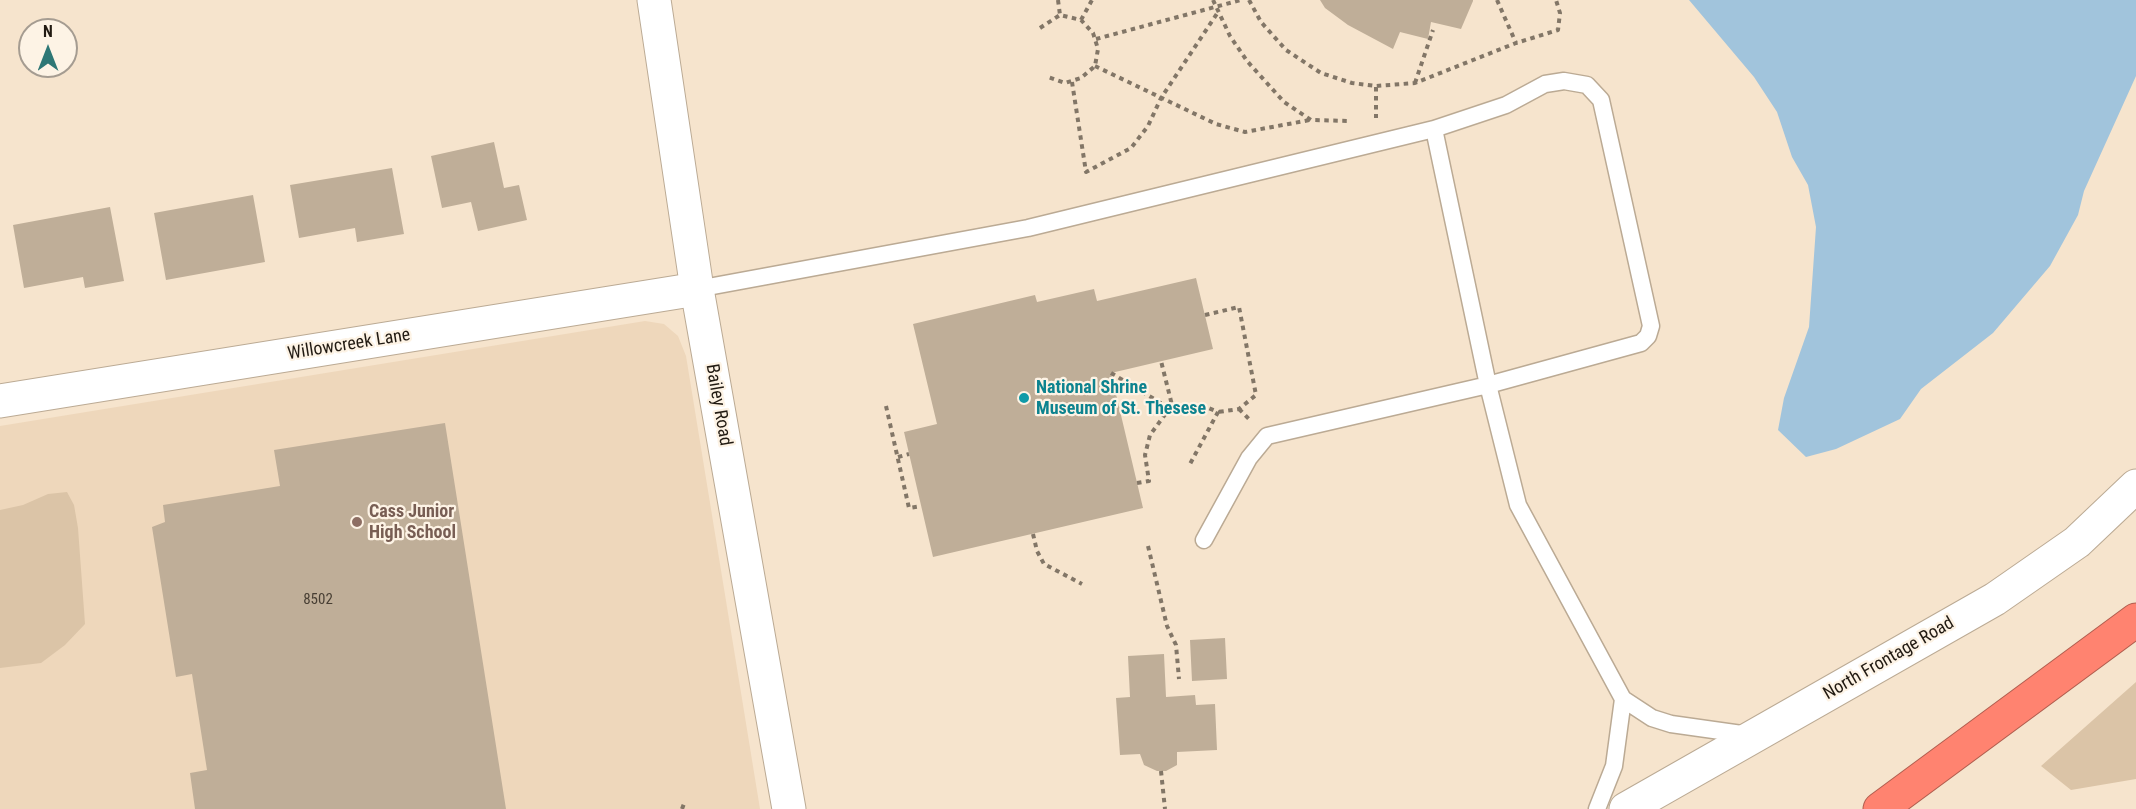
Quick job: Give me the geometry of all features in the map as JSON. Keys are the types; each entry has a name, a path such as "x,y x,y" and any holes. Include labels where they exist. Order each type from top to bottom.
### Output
{"highway":[{"path":"1880,809 2136,620"}],"street":[{"name":"Bailey Road","path":"654,0 697,289 789,809"},
{"name":"Willowcreek Lane","path":"0,401 697,289"},
{"name":"North Frontage Road","path":"1626,809 1995,599 2077,542 2136,486"}],"lane":[{"path":"697,289 1028,228 1434,129 1506,105 1545,84 1564,81 1587,85 1601,100 1651,326 1648,336 1641,343 1488,385 1267,436 1249,458 1204,540"},
{"path":"1434,129 1488,385 1518,506 1623,699 1652,718 1671,724 1755,735"},
{"path":"1597,809 1614,766 1623,699"}],"path":[{"path":"1058,0 1060,15"},
{"path":"1080,20 1092,0"},
{"path":"1213,0 1230,36 1266,84 1284,102 1311,120"},
{"path":"1096,39 1240,0"},
{"path":"1249,0 1261,22 1286,51 1321,73 1352,84 1376,86 1415,84 1516,43 1558,30 1560,13 1556,0"},
{"path":"1497,0 1516,43"},
{"path":"1072,82 1086,172 1131,148 1148,126 1161,98 1218,12"},
{"path":"1040,28 1060,15 1080,20 1089,27 1096,39 1098,57 1095,66 1087,75 1072,82 1060,82 1048,77"},
{"path":"1415,84 1434,30"},
{"path":"1095,66 1216,124 1245,132 1267,130 1311,120 1354,121"},
{"path":"1376,86 1376,122"},
{"path":"1111,373 1164,405 1201,405 1218,412 1239,409 1256,395 1239,307 1205,315"},
{"path":"1161,361 1172,405"},
{"path":"1137,483 1149,481 1145,454 1150,435 1172,405"},
{"path":"886,406 909,508 921,506"},
{"path":"1190,464 1218,412"},
{"path":"898,457 909,454"},
{"path":"1033,534 1036,551 1044,564 1082,584"},
{"path":"1148,546 1167,626 1176,645 1179,680"},
{"path":"1161,771 1165,809"},
{"path":"682,809 685,801"}],"shaded area":[{"name":"Cass Junior High School","path":"645,321 664,324 678,336 686,356 760,809 0,809 0,426"},
{"path":"67,492 74,505 78,528 85,624 65,645 41,663 0,668 0,510 23,505 48,494"},
{"path":"2136,682 2136,779 2071,790 2041,766"}],"water":[{"path":"1689,0 2136,0 2136,76 2084,191 2078,215 2050,266 1993,333 1921,389 1900,419 1836,449 1806,457 1778,430 1784,398 1809,327 1816,227 1808,185 1792,157 1777,112 1754,77"}],"building":[{"path":"1320,0 1473,1 1461,29 1431,22 1428,39 1400,32 1393,49 1348,25 1325,8"},
{"path":"494,142 504,188 519,185 527,220 478,231 471,202 442,208 431,156"},
{"path":"392,168 404,234 357,242 355,228 299,238 290,185"},
{"path":"253,195 265,262 166,280 154,213"},
{"path":"110,207 124,281 85,288 83,277 24,288 13,225"},
{"name":"National Shrine Museum of St. Thesese","path":"1196,278 1213,349 1111,373 1143,508 933,557 904,432 937,424 913,324 1035,295 1037,302 1094,289 1097,301"},
{"path":"445,423 506,809 195,809 190,773 207,770 192,674 176,677 152,527 165,522 163,505 280,486 274,450"},
{"path":"1225,638 1227,679 1192,681 1190,640"},
{"path":"1164,654 1166,697 1195,695 1196,705 1215,704 1217,750 1177,752 1177,765 1166,771 1157,771 1144,765 1140,754 1120,755 1116,698 1130,697 1128,656"}],"place":[{"name":"National Shrine Museum of St. Thesese","path":"1024,398"},
{"name":"Cass Junior High School","path":"357,522"}]}
